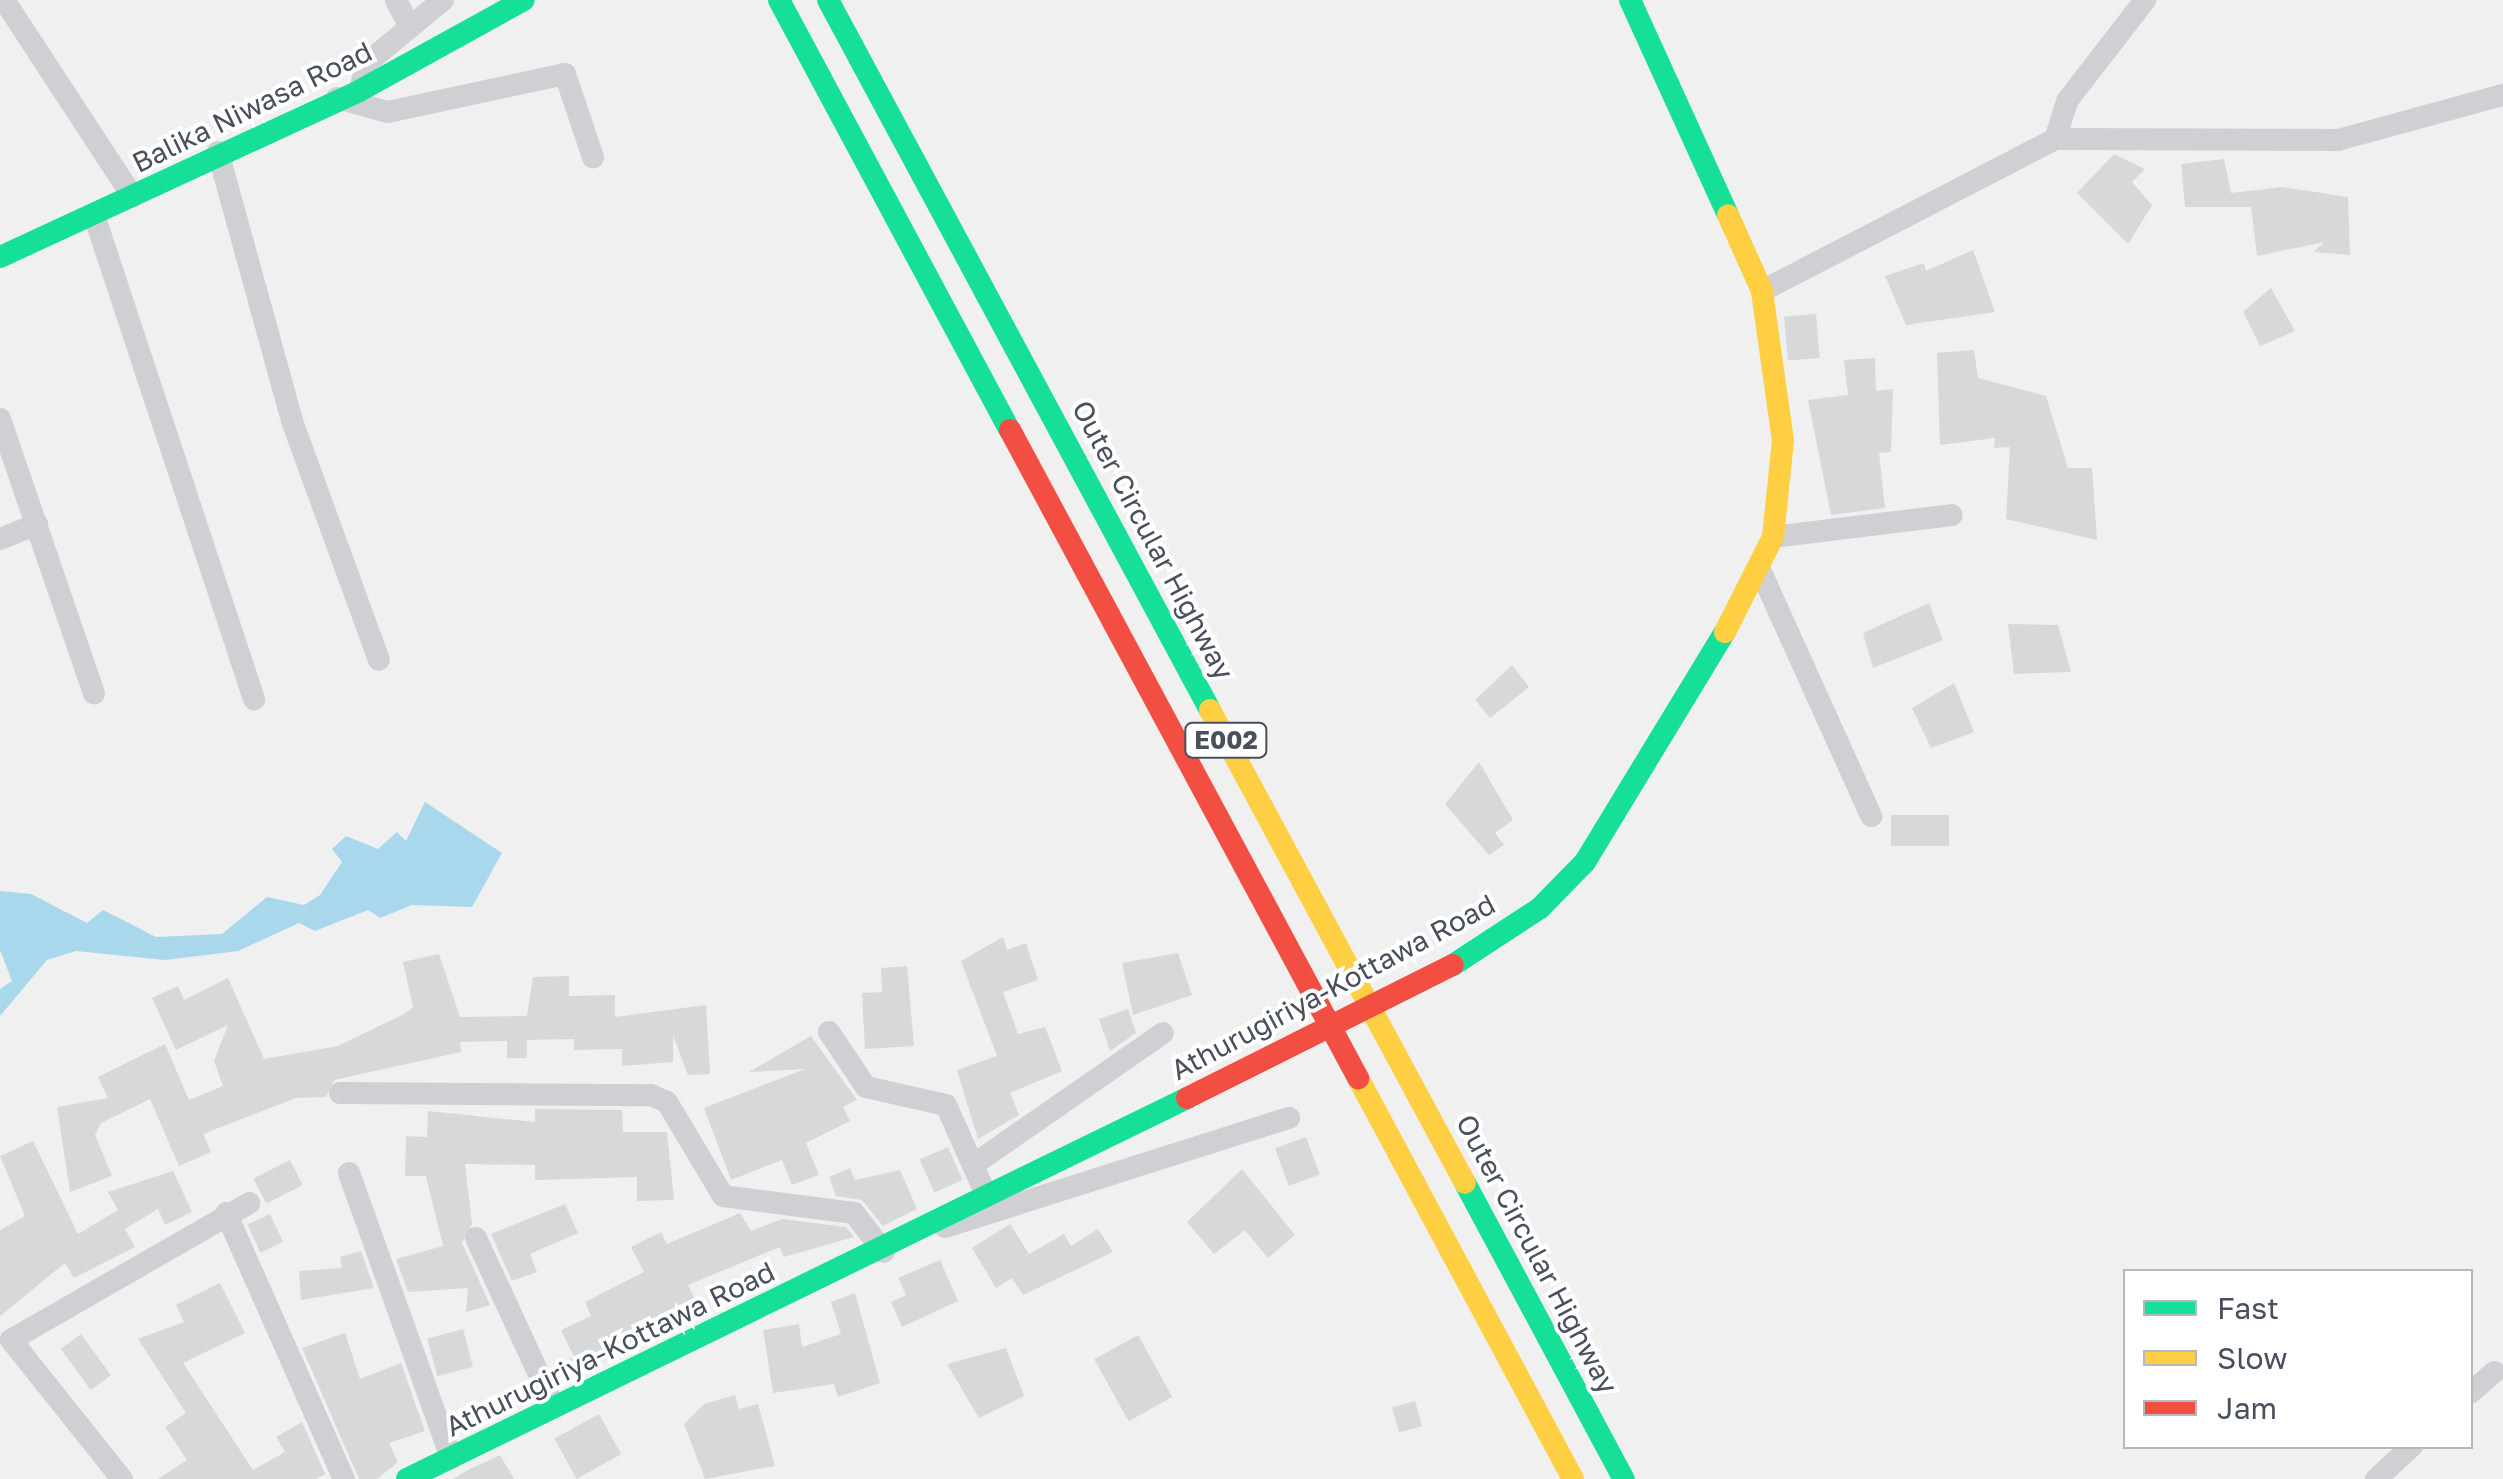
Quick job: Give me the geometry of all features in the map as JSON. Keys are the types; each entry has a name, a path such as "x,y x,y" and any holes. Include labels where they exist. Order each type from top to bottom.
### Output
{"main road":[{"name":"Balika Niwasa Road","path":"0,258 95,218 218,152 348,95 524,0"},
{"name":"E002","path":"779,0 1574,1479"},
{"name":"Outer Circular Highway","path":"828,0 1624,1479"},
{"name":"Athurugiriya-Kottawa Road","path":"419,1476 554,1407 884,1252 1453,964 1540,908 1585,862 1690,702 1760,572 1773,536 1782,441 1762,291 1630,0"}],"street":[{"path":"4,0 133,198"},
{"path":"396,0 408,25"},
{"path":"443,0 408,25 368,62 348,95 388,112 565,74 593,157"},
{"path":"2055,138 2067,100 2145,0"},
{"path":"1762,291 2055,138 2338,140 2503,95"},
{"path":"218,152 292,421 378,660"},
{"path":"95,218 254,699"},
{"path":"0,419 94,693"},
{"path":"1773,536 1952,514"},
{"path":"0,539 37,524"},
{"path":"1760,572 1872,816"},
{"path":"829,1032 866,1087 938,1098 988,1199"},
{"path":"973,1164 1163,1032"},
{"path":"340,1093 651,1095 667,1102 724,1196 854,1212 884,1252"},
{"path":"924,1232 1071,1194 1290,1118"},
{"path":"349,1173 451,1458"},
{"path":"122,1479 11,1340 248,1203"},
{"path":"226,1213 344,1479"},
{"path":"476,1238 554,1407"},
{"path":"2473,1390 2494,1372"},
{"path":"2376,1479 2409,1449"}],"water":[{"path":"425,802 502,853 472,907 412,905 380,918 368,910 315,931 299,923 238,951 165,960 76,951 47,960 0,1016 0,989 12,981 0,950 0,891 31,894 87,923 103,910 156,937 222,934 267,897 304,905 320,895 342,862 332,849 346,836 378,849 397,832 406,841"}],"building":[{"path":"2114,154 2145,169 2132,182 2152,205 2128,244 2077,193"},
{"path":"2224,159 2231,193 2282,187 2348,197 2350,255 2313,252 2325,242 2257,256 2251,207 2185,207 2181,164"},
{"path":"1973,250 1995,312 1906,325 1885,276 1924,263 1926,271"},
{"path":"2271,288 2295,331 2260,346 2243,312"},
{"path":"1816,314 1820,358 1788,361 1784,317"},
{"path":"1974,350 1978,378 2046,396 2068,468 2092,468 2097,540 2006,519 2010,447 1994,448 1995,438 1940,445 1937,353"},
{"path":"1875,358 1876,391 1893,389 1891,452 1879,453 1885,508 1831,515 1808,400 1848,395 1844,360"},
{"path":"1929,603 1943,640 1873,668 1863,633"},
{"path":"2008,624 2058,625 2071,672 2014,674"},
{"path":"1512,665 1529,687 1490,718 1475,700"},
{"path":"1954,683 1974,732 1931,748 1912,708"},
{"path":"1479,762 1513,820 1495,833 1504,845 1489,855 1445,804"},
{"path":"1891,815 1949,815 1949,846 1891,846"},
{"path":"1003,937 1007,950 1026,943 1038,980 1003,992 1018,1034 1045,1027 1062,1071 1010,1093 1019,1115 978,1139 957,1070 997,1056 961,961"},
{"path":"1178,953 1192,995 1133,1015 1122,963"},
{"path":"439,954 460,1017 527,1016 533,977 569,976 569,996 615,995 615,1017 706,1005 710,1074 688,1075 673,1035 673,1062 622,1066 622,1049 574,1050 574,1039 527,1040 527,1058 507,1058 507,1041 460,1042 461,1052 334,1080 326,1097 296,1098 203,1134 211,1152 179,1166 150,1099 101,1123 95,1135 112,1176 70,1192 57,1107 108,1098 98,1077 165,1044 189,1100 223,1086 214,1061 228,1025 176,1050 152,998 178,986 184,1000 228,978 264,1059 338,1046 404,1014 413,1007 403,962"},
{"path":"907,966 914,1046 865,1049 862,993 882,992 881,968"},
{"path":"1128,1009 1136,1033 1110,1051 1099,1019"},
{"path":"811,1036 857,1100 843,1107 850,1121 806,1143 819,1175 792,1185 782,1160 731,1180 704,1108 805,1069 749,1072"},
{"path":"535,1109 622,1110 623,1132 667,1132 674,1200 637,1201 637,1177 535,1180 535,1165 465,1164 472,1224 462,1243 490,1305 466,1312 468,1288 408,1292 396,1259 443,1246 426,1176 405,1176 406,1136 427,1137 428,1111 535,1122"},
{"path":"1306,1137 1320,1175 1289,1186 1275,1148"},
{"path":"33,1141 78,1234 118,1210 108,1192 173,1171 192,1212 165,1225 158,1209 125,1229 135,1247 74,1278 65,1263 0,1316 0,1230 25,1216 0,1156"},
{"path":"948,1147 963,1180 934,1192 920,1160"},
{"path":"290,1160 303,1185 266,1204 253,1179"},
{"path":"850,1168 855,1180 900,1170 917,1209 883,1226 862,1200 836,1196 829,1177"},
{"path":"1242,1169 1295,1235 1268,1258 1245,1230 1214,1254 1187,1222"},
{"path":"565,1204 578,1233 530,1254 537,1272 512,1281 491,1234"},
{"path":"740,1213 751,1231 782,1219 846,1227 854,1237 784,1257 780,1247 688,1285 701,1311 564,1381 556,1365 574,1357 561,1330 591,1316 585,1302 644,1272 631,1247 661,1232 667,1244"},
{"path":"270,1214 283,1242 260,1253 247,1225"},
{"path":"1010,1224 1029,1254 1064,1234 1071,1246 1098,1229 1113,1252 1023,1295 1012,1278 996,1288 972,1248"},
{"path":"361,1251 374,1288 301,1300 299,1271 342,1268 340,1257"},
{"path":"940,1260 958,1301 902,1327 891,1302 906,1295 898,1278"},
{"path":"220,1283 245,1333 183,1363 253,1470 285,1452 276,1437 302,1422 325,1474 316,1479 158,1479 187,1460 165,1427 186,1413 138,1339 184,1322 176,1305"},
{"path":"855,1293 880,1383 838,1397 834,1384 773,1393 763,1330 799,1324 802,1347 841,1334 831,1302"},
{"path":"463,1329 473,1367 437,1376 427,1339"},
{"path":"345,1333 360,1379 401,1363 425,1431 389,1443 398,1462 377,1479 359,1479 302,1348"},
{"path":"81,1334 111,1375 91,1390 61,1349"},
{"path":"1138,1335 1172,1397 1129,1421 1094,1359"},
{"path":"1006,1348 1024,1396 979,1418 947,1364"},
{"path":"735,1395 739,1409 758,1404 775,1466 705,1479 684,1424 704,1404"},
{"path":"1415,1401 1422,1426 1399,1433 1392,1408"},
{"path":"599,1414 621,1454 577,1479 554,1439"},
{"path":"500,1455 514,1479 453,1479 470,1469"}],"traffic: fast":[{"path":"0,257 359,91 524,0"},
{"path":"779,0 1010,430"},
{"path":"828,0 1210,710"},
{"path":"1630,0 1728,215"},
{"path":"1453,965 1540,908 1585,862 1725,632"},
{"path":"407,1479 1187,1098"},
{"path":"1465,1183 1624,1479"}],"traffic: slow":[{"path":"1725,632 1773,537 1783,441 1762,291 1728,215"},
{"path":"1210,710 1465,1183"},
{"path":"1358,1078 1573,1479"}],"traffic: jam":[{"path":"1010,430 1358,1078"},
{"path":"1187,1098 1453,965"}]}
